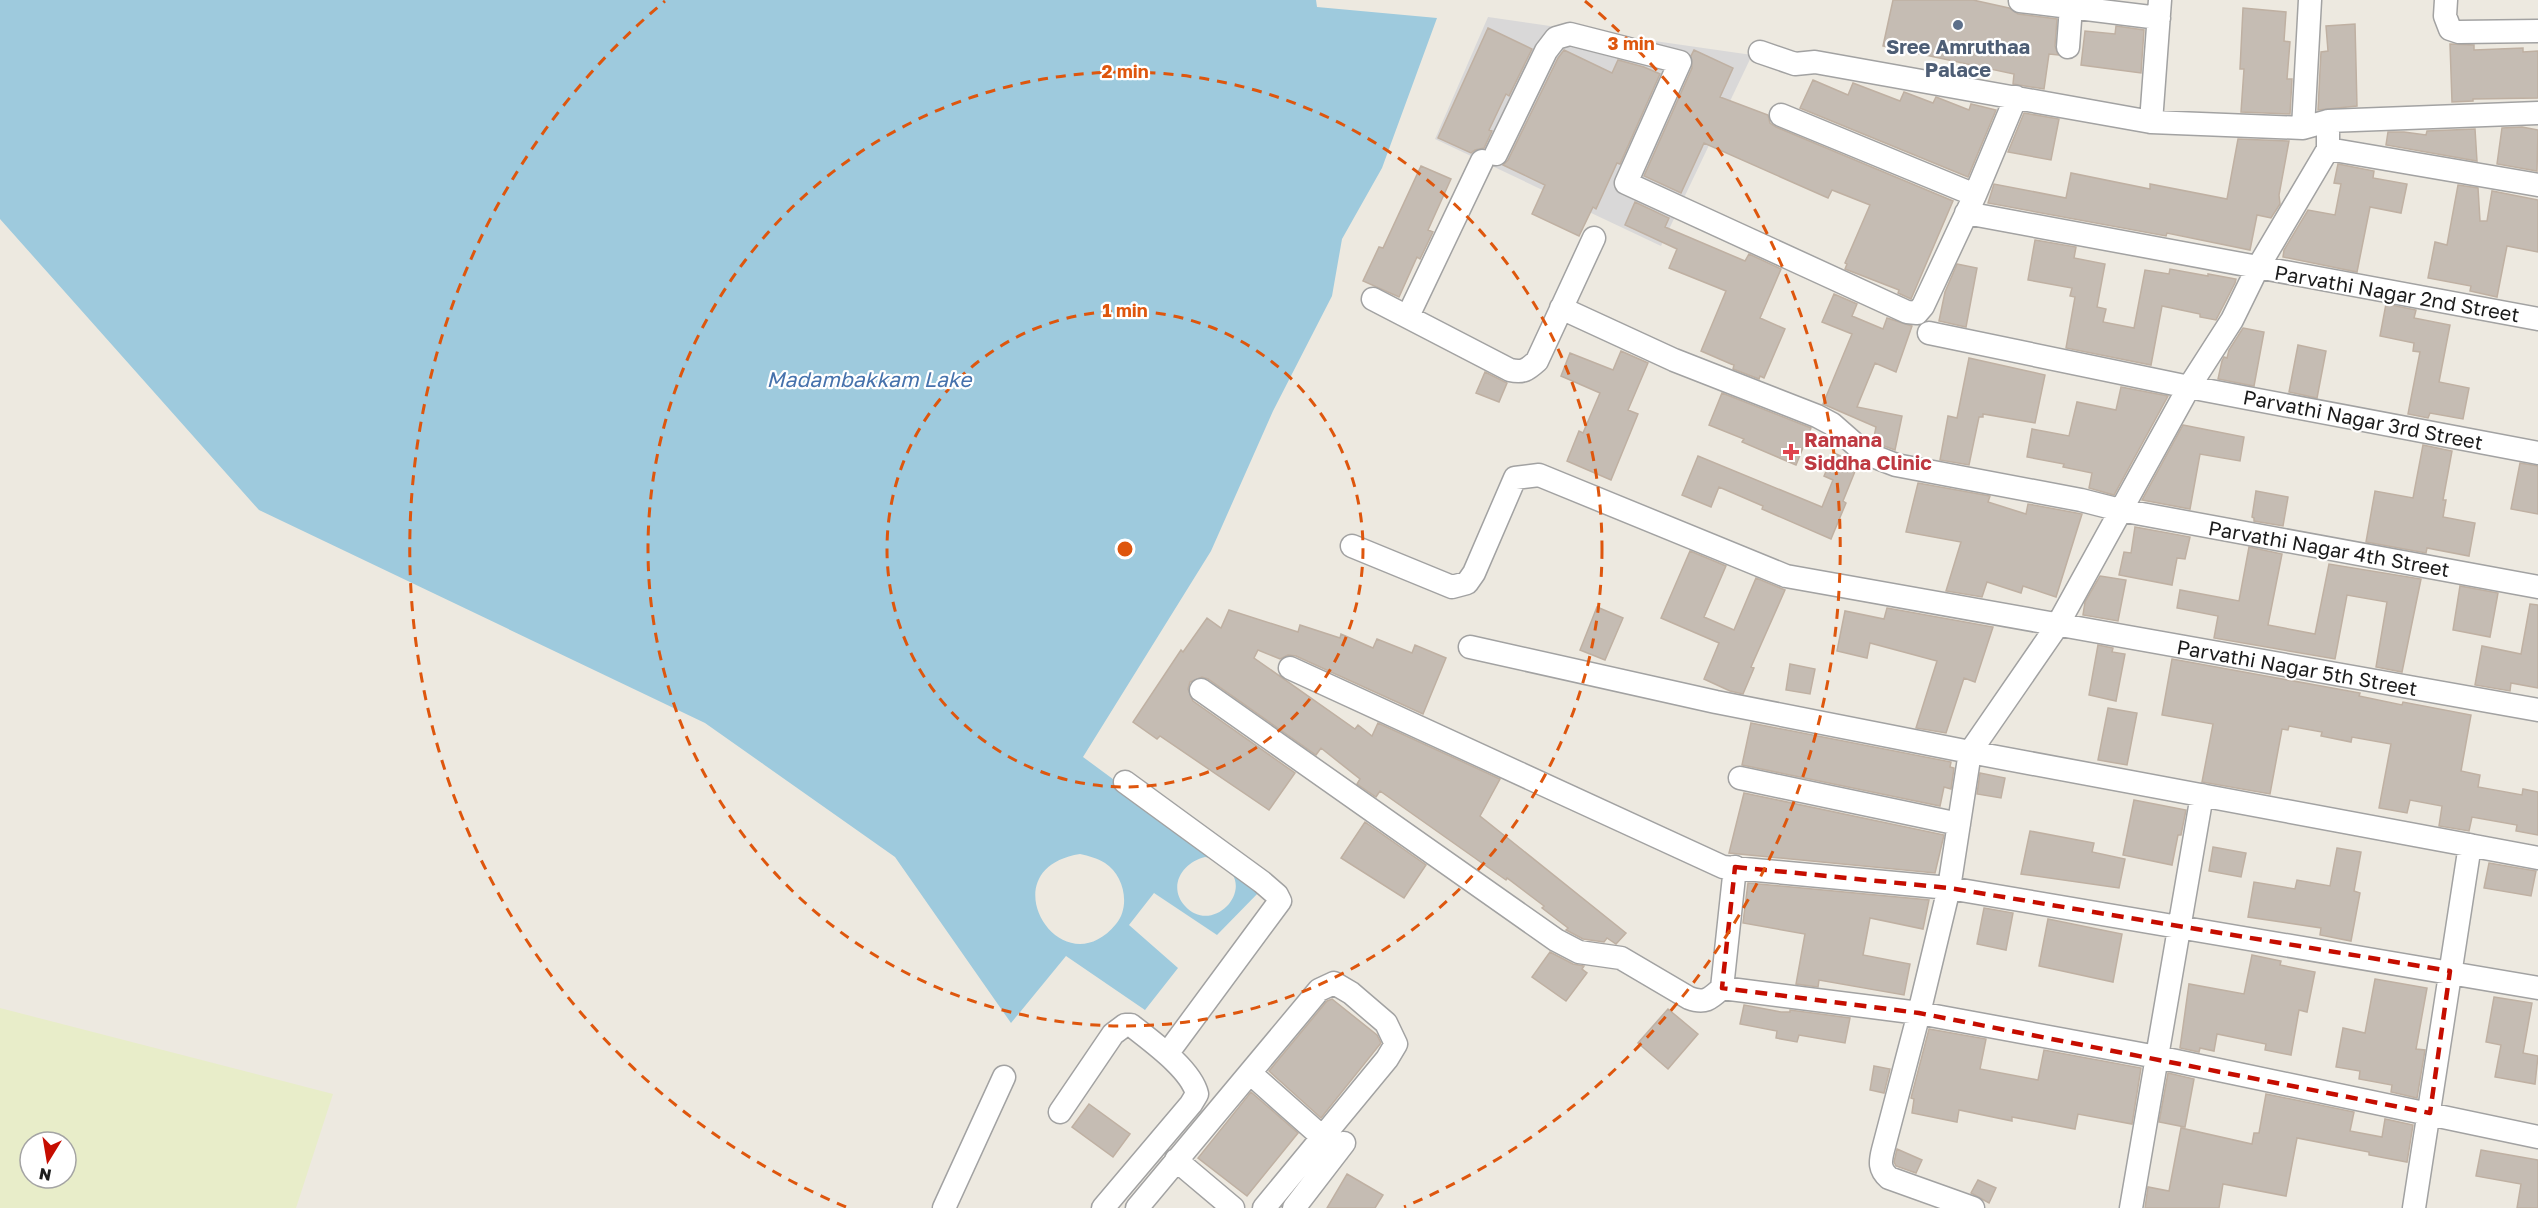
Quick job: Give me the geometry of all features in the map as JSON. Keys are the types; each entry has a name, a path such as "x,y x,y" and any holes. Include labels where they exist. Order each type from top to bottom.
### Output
{"street":[{"path":"2303,128 2310,0"},
{"path":"2446,0 2445,16 2450,29 2459,32 2538,31"},
{"path":"2020,1 2071,7 2159,9 2151,122"},
{"path":"2068,47 2071,7"},
{"path":"1408,316 1489,158 1546,51 1556,38 1570,34 1680,62 1626,183 1907,312 1917,313 1923,306 1971,204 2016,97"},
{"path":"1760,52 1795,64 1815,62 2151,122 2303,128 2328,121 2538,113"},
{"name":"Parvathi Nagar 2nd Street","path":"1781,115 1971,204 2257,269 2538,319"},
{"path":"1973,1208 1889,1178 1882,1171 1880,1162 1949,888 1970,752 2056,626 2189,387 2232,320 2257,269 2328,149 2328,121"},
{"path":"2328,149 2538,185"},
{"path":"1373,299 1520,372 1527,371 1537,361 1594,238"},
{"name":"Parvathi Nagar 4th Street","path":"1561,308 1674,360 1817,416 1832,424 1865,453 1896,465 2081,500 2120,510 2538,587"},
{"name":"Parvathi Nagar 3rd Street","path":"1929,333 2189,387 2538,453"},
{"name":"Parvathi Nagar 5th Street","path":"1352,546 1452,586 1467,583 1474,573 1515,478 1539,475 1786,576 2056,626 2538,710"},
{"path":"1470,647 1716,702 2538,858"},
{"path":"1290,668 1723,867 1949,888 2450,971 2538,988"},
{"path":"1201,690 1556,940 1579,952 1621,958 1689,998 1702,1002 1708,1001 1722,988 1734,867"},
{"path":"1740,778 1959,824"},
{"path":"1125,782 1262,882 1280,900 1167,1054"},
{"path":"2131,1208 2202,795"},
{"path":"2414,1208 2470,845"},
{"path":"1137,1208 1319,990 1334,983 1351,993 1386,1023 1396,1044 1294,1208"},
{"path":"1722,988 1918,1013 2157,1057 2538,1137"},
{"path":"1060,1112 1113,1034 1125,1024 1131,1025 1167,1054 1195,1084 1197,1094 1191,1104 1103,1208"},
{"path":"1250,1073 1335,1144"},
{"path":"944,1208 1004,1077"},
{"path":"1264,1208 1335,1144"},
{"path":"1176,1160 1233,1208"}],"highlighted area":[{"path":"1735,867 1949,888 2450,971 2430,1113 1919,1013 1722,988"}],"shaded area":[{"path":"1488,17 1752,55 1661,246 1435,139"}],"green space":[{"path":"0,1008 333,1094 296,1208 0,1208"}],"water":[{"name":"Madambakkam Lake","path":"0,0 1316,0 1317,7 1437,18 1382,168 1342,239 1332,296 1273,411 1211,551 1083,757 1262,889 1217,935 1154,893 1129,925 1178,968 1145,1010 1066,956 1011,1023 895,857 705,723 259,510 0,219","holes":["1080,854 1090,856 1112,868 1121,883 1124,900 1121,917 1116,924 1095,941 1074,943 1056,935 1042,920 1036,900 1038,881 1052,864","1205,857 1222,864 1232,874 1236,885 1234,896 1228,905 1208,916 1196,914 1185,906 1177,891 1184,869"]}],"building":[{"path":"1893,0 1973,0 2009,8 2018,14 2057,19 2055,46 2058,55 2049,54 2044,89 2013,84 2014,74 1883,46"},
{"path":"2243,8 2286,12 2284,41 2290,42 2287,79 2292,79 2290,114 2241,112 2244,69 2240,69"},
{"path":"2355,24 2357,106 2318,110 2321,52 2328,51 2326,26"},
{"path":"2116,26 2144,30 2141,73 2081,65 2085,31 2115,34"},
{"path":"1488,28 1532,49 1509,96 1506,94 1489,130 1492,131 1484,148 1471,153 1438,138"},
{"path":"2450,44 2474,45 2474,50 2523,48 2523,52 2538,51 2538,98 2473,99 2473,101 2452,102"},
{"path":"1564,50 1612,73 1618,60 1660,74 1620,164 1617,163 1596,209 1593,207 1579,236 1532,214 1545,185 1503,165 1508,160"},
{"path":"1694,50 1733,68 1720,97 1768,115 1770,123 1776,127 1953,201 1911,299 1898,293 1899,290 1845,269 1847,264 1845,263 1870,205 1832,190 1828,198 1704,143 1681,193 1644,176 1692,68 1691,56"},
{"path":"1813,80 1848,95 1853,83 1900,101 1904,92 1933,103 1936,97 1969,110 1971,104 1996,110 1968,177 1800,108"},
{"path":"2024,113 2059,119 2051,160 2008,152"},
{"path":"2522,127 2538,130 2537,171 2497,164 2502,128"},
{"path":"2475,129 2477,161 2386,145 2388,132 2426,135 2427,131"},
{"path":"2238,139 2289,141 2279,195 2280,204 2271,218 2257,215 2250,250 2167,233 2166,236 1988,203 1994,184 2066,198 2071,173 2150,189 2150,184 2227,199"},
{"path":"2338,164 2374,171 2373,178 2407,184 2401,213 2370,207 2357,272 2283,257 2284,250 2308,210 2335,215 2341,184 2334,183"},
{"path":"1421,166 1451,179 1428,230 1433,232 1420,259 1417,257 1399,297 1363,281 1379,247 1383,248"},
{"path":"2458,185 2478,188 2480,221 2487,221 2492,191 2538,200 2538,252 2507,246 2497,297 2470,291 2471,286 2428,278 2435,242 2447,245"},
{"path":"1635,202 1669,218 1665,227 1745,261 1749,254 1781,269 1760,318 1785,329 1764,378 1760,376 1759,379 1733,369 1734,365 1701,351 1726,291 1669,268 1677,249 1625,225"},
{"path":"2035,240 2076,247 2074,258 2105,264 2097,307 2106,309 2103,322 2134,328 2145,270 2169,274 2170,269 2236,279 2216,320 2162,306 2151,365 2066,348 2075,297 2070,296 2072,288 2028,280"},
{"path":"1957,264 1977,268 1966,327 1939,321 1945,292"},
{"path":"1834,294 1857,304 1852,316 1883,329 1887,318 1912,326 1896,372 1875,363 1857,407 1902,416 1895,450 1873,442 1876,427 1823,404 1852,334 1822,322"},
{"path":"2386,304 2416,310 2414,318 2450,325 2439,382 2469,388 2463,419 2430,413 2428,418 2408,414 2420,352 2413,351 2414,343 2380,336"},
{"path":"2243,328 2264,332 2254,386 2218,379 2222,361 2224,357 2227,358 2229,350"},
{"path":"2298,345 2326,351 2317,398 2289,392"},
{"path":"1621,351 1648,363 1628,410 1638,414 1611,480 1567,461 1579,431 1583,433 1600,393 1561,376 1570,353 1613,370"},
{"path":"1969,358 2045,375 2035,423 1983,414 1983,417 1979,417 1969,465 1940,460 1948,416 1957,418"},
{"path":"1485,372 1507,383 1499,402 1476,393"},
{"path":"2121,387 2168,396 2114,495 2089,488 2092,473 2063,467 2064,464 2027,457 2032,429 2069,436 2077,402 2116,410"},
{"path":"1722,393 1811,428 1796,465 1742,442 1744,439 1709,425"},
{"path":"2183,425 2244,437 2240,461 2200,454 2190,509 2142,500"},
{"path":"2423,445 2452,451 2443,500 2446,500 2443,517 2475,523 2469,556 2427,548 2426,553 2366,542 2375,491 2413,498"},
{"path":"1834,453 1858,464 1843,501 1846,503 1831,539 1762,509 1763,506 1719,487 1711,507 1682,495 1698,456 1822,507 1833,480 1824,476"},
{"path":"2520,463 2538,466 2538,514 2511,509"},
{"path":"1918,483 1990,496 1988,502 2026,514 2028,504 2082,514 2056,597 2023,586 2021,593 1987,582 1982,597 1946,591 1961,542 1906,532"},
{"path":"2256,491 2288,497 2283,526 2254,521 2252,517"},
{"path":"2135,527 2190,537 2185,559 2177,558 2172,585 2119,575 2124,552 2131,553"},
{"path":"2249,547 2282,554 2268,625 2315,634 2329,564 2421,579 2402,672 2376,667 2387,602 2347,595 2335,659 2214,638 2218,616 2177,608 2180,590 2239,601"},
{"path":"1690,551 1726,566 1704,617 1734,630 1756,578 1785,590 1751,667 1754,668 1743,694 1730,691 1704,679 1719,643 1661,618"},
{"path":"2100,576 2126,580 2118,621 2083,615 2085,602"},
{"path":"2460,586 2498,593 2490,637 2453,630"},
{"path":"2530,604 2538,605 2538,688 2511,683 2510,691 2475,685 2482,646 2521,654"},
{"path":"1597,607 1623,618 1605,660 1580,650"},
{"path":"1887,608 1993,627 1975,682 1964,678 1946,733 1916,728 1937,661 1870,643 1867,658 1837,651 1845,611 1884,619"},
{"path":"1229,610 1298,632 1300,625 1340,638 1341,634 1373,648 1377,639 1412,653 1415,645 1446,658 1423,714 1296,656 1288,655 1280,659 1258,650 1254,658 1355,729 1358,725 1372,736 1378,723 1500,779 1480,816 1626,933 1616,944 1607,938 1604,942 1583,939 1566,930 1568,928 1542,908 1544,906 1507,878 1506,880 1380,791 1376,797 1357,784 1360,779 1321,748 1316,755 1208,679 1202,677 1190,682 1188,689 1193,701 1295,773 1269,810 1160,736 1157,739 1133,722 1181,650 1183,652 1207,618 1221,628"},
{"path":"2098,645 2113,648 2112,652 2125,654 2116,701 2089,695"},
{"path":"2172,659 2360,693 2359,696 2402,705 2403,702 2471,715 2461,771 2480,775 2478,787 2522,795 2523,789 2538,792 2538,835 2516,831 2517,825 2472,817 2469,831 2439,826 2442,806 2410,800 2407,813 2379,808 2391,744 2352,737 2351,742 2321,736 2322,732 2289,726 2288,730 2282,729 2270,794 2202,782 2213,724 2162,715"},
{"path":"1790,664 1815,669 1810,694 1786,690"},
{"path":"2108,708 2137,713 2127,765 2098,760"},
{"path":"1751,723 1951,762 1950,767 1954,768 1951,789 1944,787 1940,806 1742,765"},
{"path":"1980,773 2005,778 2001,798 1977,794"},
{"path":"1744,793 1944,835 1935,873 1729,853"},
{"path":"2134,800 2186,810 2172,865 2123,855"},
{"path":"1365,822 1426,865 1404,898 1341,858"},
{"path":"2030,831 2094,843 2092,852 2125,859 2119,888 2021,874"},
{"path":"2213,847 2246,853 2241,877 2209,871"},
{"path":"2337,848 2361,852 2354,891 2360,893 2351,941 2320,935 2321,928 2248,917 2254,882 2295,889 2297,880 2330,886"},
{"path":"2489,863 2536,871 2531,896 2484,888"},
{"path":"1748,883 1929,900 1923,929 1870,918 1863,955 1910,964 1904,995 1819,980 1818,987 1796,984 1805,934 1743,923"},
{"path":"1984,908 2013,913 2006,950 1977,944"},
{"path":"2048,919 2122,934 2113,982 2039,966"},
{"path":"1550,952 1573,964 1584,966 1582,969 1587,973 1566,1001 1532,977"},
{"path":"2252,955 2281,961 2280,965 2315,972 2307,1012 2299,1010 2291,1055 2265,1050 2266,1044 2217,1034 2214,1051 2200,1048 2199,1052 2180,1048 2189,984 2244,994"},
{"path":"2375,979 2427,988 2416,1049 2425,1050 2417,1098 2391,1092 2392,1085 2359,1079 2360,1071 2336,1067 2343,1028 2365,1033"},
{"path":"2494,997 2532,1003 2523,1053 2538,1056 2535,1084 2495,1077 2501,1045 2486,1042"},
{"path":"1332,999 1377,1035 1381,1043 1321,1118 1269,1071 1327,1001"},
{"path":"1744,1005 1781,1012 1790,1012 1790,1010 1850,1018 1845,1043 1799,1035 1797,1042 1776,1038 1777,1031 1740,1024"},
{"path":"1668,1009 1698,1034 1668,1069 1638,1043"},
{"path":"1929,1029 1986,1039 1980,1069 2038,1080 2044,1050 2141,1068 2132,1124 2078,1114 2075,1129 2012,1117 2012,1121 1959,1110 1957,1122 1912,1113 1914,1099 1911,1098"},
{"path":"1874,1066 1890,1069 1884,1093 1870,1090"},
{"path":"2168,1073 2194,1079 2185,1127 2159,1122"},
{"path":"1251,1092 1298,1133 1247,1196 1198,1158"},
{"path":"2266,1094 2354,1112 2350,1131 2382,1137 2385,1119 2413,1125 2407,1162 2297,1138 2286,1196 2223,1184 2219,1208 2145,1208 2148,1187 2169,1191 2181,1128 2252,1144 2254,1133 2259,1133"},
{"path":"1089,1104 1130,1134 1113,1157 1072,1127"},
{"path":"1897,1149 1922,1160 1916,1173 1896,1166 1894,1162"},
{"path":"2481,1150 2538,1160 2538,1208 2517,1208 2521,1184 2476,1176"},
{"path":"1347,1174 1383,1195 1375,1208 1327,1208"},
{"path":"1978,1180 1996,1188 1989,1203 1971,1193"}],"place":[{"name":"Sree Amruthaa Palace","path":"1958,25"},
{"name":"Ramana Siddha Clinic","path":"1791,452"}]}
